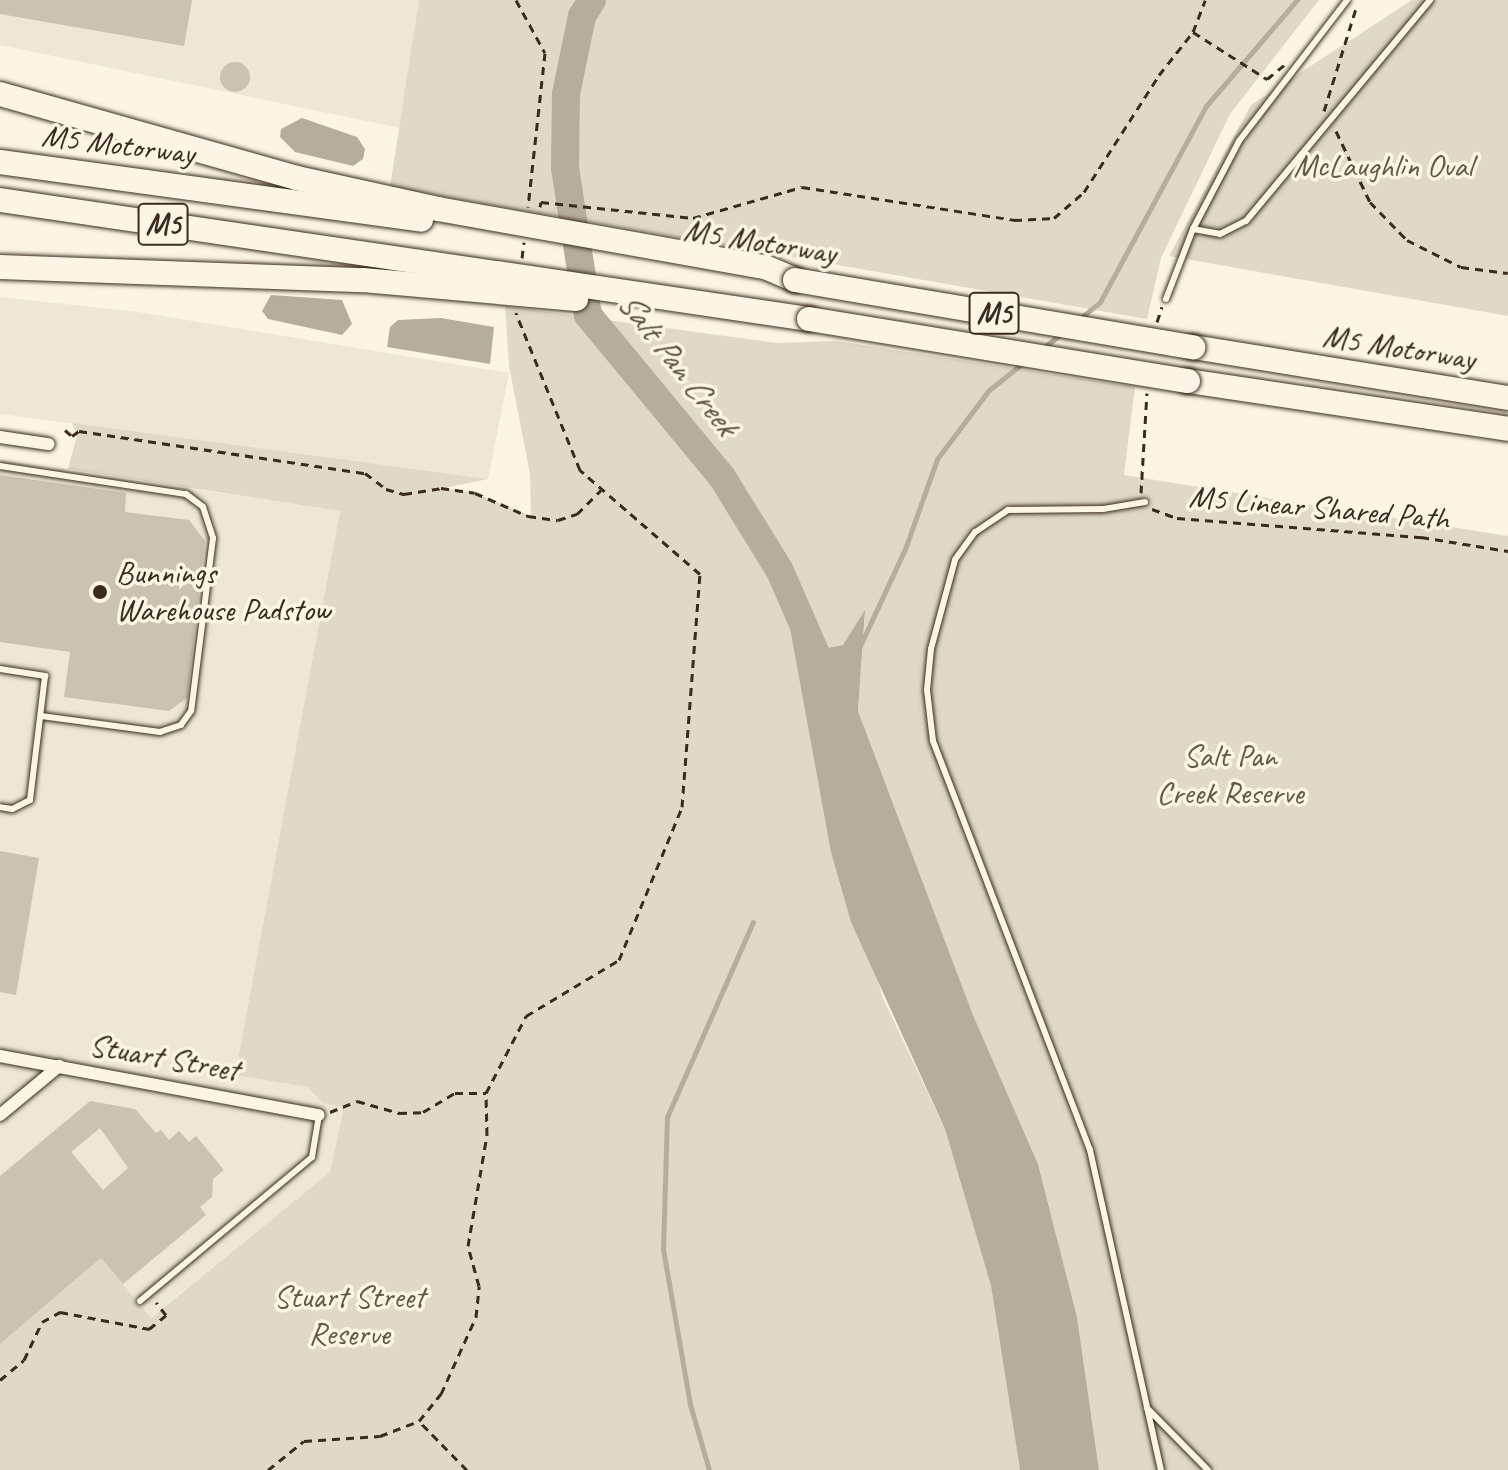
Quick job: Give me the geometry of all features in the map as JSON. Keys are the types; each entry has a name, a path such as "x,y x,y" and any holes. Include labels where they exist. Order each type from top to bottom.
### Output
{"highway":[{"name":"M5","path":"0,94 194,152 437,216"},
{"name":"M5 Motorway","path":"0,162 437,216 795,280 1508,398"},
{"name":"M5","path":"0,200 429,273"},
{"path":"0,267 429,273"},
{"name":"M5 Motorway","path":"429,273 809,319 1508,429"}],"street":[{"path":"0,437 48,444"},
{"name":"Stuart Street","path":"0,1056 319,1115"},
{"path":"0,1115 59,1066"}],"lane":[{"path":"1166,299 1193,229 1239,141 1290,69 1347,0"},
{"path":"1193,229 1220,234 1246,221 1430,0"},
{"path":"0,466 186,494 203,507 213,538 191,711 181,725 160,732 41,716"},
{"path":"1145,502 1103,509 1008,510 975,532 955,560 931,649 927,690 933,741 1090,1150 1161,1470"},
{"path":"0,669 45,676 30,800 12,809 0,807"},
{"path":"140,1301 312,1157 319,1115"},
{"path":"1147,1408 1208,1470"}],"path":[{"path":"516,0 545,53 527,216"},
{"path":"529,200 535,201 536,213 541,202 613,214 693,218 802,187 1014,220 1054,218 1084,192 1159,75 1193,32 1205,0"},
{"path":"1355,0 1356,14 1323,109 1370,202 1407,240 1461,267 1508,273"},
{"path":"1193,32 1265,78 1281,63 1290,69"},
{"path":"521,263 525,232"},
{"path":"1155,334 1166,299"},
{"path":"268,1470 304,1441 380,1436 419,1421 441,1394 476,1317 479,1286 468,1246 487,1135 486,1093 526,1016 619,960 682,807 700,574 580,470 515,309"},
{"name":"M5 Linear Shared Path","path":"1148,390 1139,476 1145,502 1177,518 1421,537 1508,551"},
{"path":"65,430 72,436 79,431 365,473 386,489 404,494 441,488 475,493 528,516 558,520 577,514 601,490"},
{"path":"319,1115 357,1101 399,1113 423,1112 455,1093 486,1093"},
{"path":"0,1380 24,1360 42,1322 60,1312 149,1329 166,1315 149,1293"},
{"path":"419,1421 467,1470"}],"shaded area":[{"path":"0,0 419,0 400,128 0,45"},
{"path":"302,118 357,137 365,149 363,159 353,166 295,152 280,137 281,129"},
{"path":"271,295 342,300 352,324 342,335 268,319 262,311"},
{"path":"0,297 138,312 509,373 488,479 0,414"},
{"path":"441,318 494,327 490,364 387,347 390,327 398,320"},
{"path":"0,460 340,511 235,1075 307,1087 323,1103 344,1106 330,1172 150,1318 101,1258 0,1344"},
{"path":"865,610 858,711 973,1015 1038,1164 1077,1317 1099,1470 1020,1470 991,1286 945,1129 851,922 831,852 790,628 812,651 843,645"}],"green space":[{"path":"419,0 1319,0 1230,114 1161,258 1147,319 390,187"},
{"name":"McLaughlin Oval","path":"1412,0 1508,0 1508,316 1169,256 1251,105"},
{"path":"505,306 777,343 837,341 1135,387 1124,475 1508,536 1508,1470 1099,1470 1077,1317 1038,1164 973,1015 858,711 865,613 844,645 812,651 791,630 882,996 945,1129 991,1286 1020,1470 0,1470 0,1344 101,1258 151,1318 330,1172 344,1107 323,1103 307,1087 235,1075 340,511 68,469 77,435 72,423 488,479 444,488 475,493 531,516 530,474 509,366"}],"building":[{"path":"0,0 192,0 184,46 0,14"},
{"path":"235,62 241,63 249,71 249,83 241,91 235,92 229,91 221,83 220,77 221,71 229,63"},
{"name":"Bunnings Warehouse Padstow","path":"0,475 126,493 125,512 189,520 205,541 187,698 169,711 64,697 70,652 0,642"},
{"path":"0,851 39,858 16,995 0,992"},
{"path":"90,1101 135,1109 156,1133 161,1130 169,1140 179,1131 189,1142 196,1136 224,1170 213,1179 212,1197 200,1207 206,1215 123,1284 101,1258 0,1344 0,1176","holes":["100,1128 128,1168 103,1190 71,1152"]}],"waterway":[{"name":"Salt Pan Creek","path":"592,0 582,16 566,94 565,168 588,315 722,477 780,571 830,686"},
{"path":"1078,320 1100,302 1206,106 1297,0"},
{"path":"1040,350 1061,334"},
{"path":"859,648 905,549 937,459 989,390 1023,363"},
{"path":"709,1470 690,1404 663,1250 667,1117 753,922"}],"place":[{"name":"Bunnings Warehouse Padstow","path":"100,592"}],"park label":[{"name":"Salt Pan Creek Reserve","path":"1230,776"},
{"name":"Stuart Street Reserve","path":"349,1316"}]}
